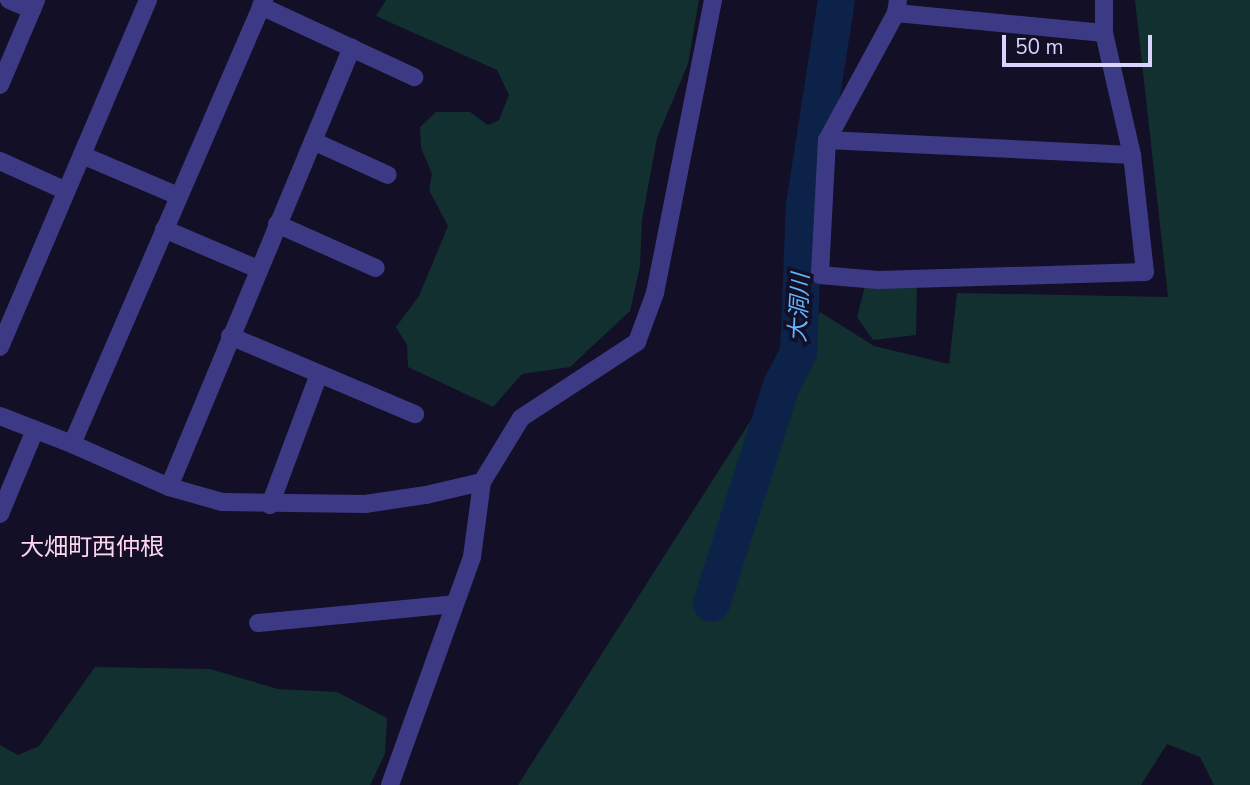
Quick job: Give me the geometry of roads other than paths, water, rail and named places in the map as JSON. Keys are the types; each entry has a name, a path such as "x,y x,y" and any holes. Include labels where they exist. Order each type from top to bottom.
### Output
{"street":[{"path":"0,85 34,5 9,0"},
{"path":"0,347 148,0"},
{"path":"390,785 472,557 482,482 522,418 637,342 655,293 713,0"},
{"path":"1104,0 1104,33 1132,155 1145,272 878,280 820,275 827,140 897,7 1104,33"},
{"path":"72,444 262,3 414,77"},
{"path":"169,487 352,48"},
{"path":"827,140 1132,155"},
{"path":"313,142 388,175"},
{"path":"82,155 178,196"},
{"path":"0,161 66,191"},
{"path":"277,224 376,268"},
{"path":"164,229 258,269"},
{"path":"230,336 415,414"},
{"path":"270,505 318,374"},
{"path":"0,416 169,487 222,502 270,505 365,504 426,495 482,482"},
{"path":"0,514 35,430"},
{"path":"258,623 454,604"}],"waterway":[{"name":"大洞川","path":"711,603 781,385 798,352 804,204 836,0"}],"district":[{"name":"大畑町西仲根","path":"92,548"}]}
